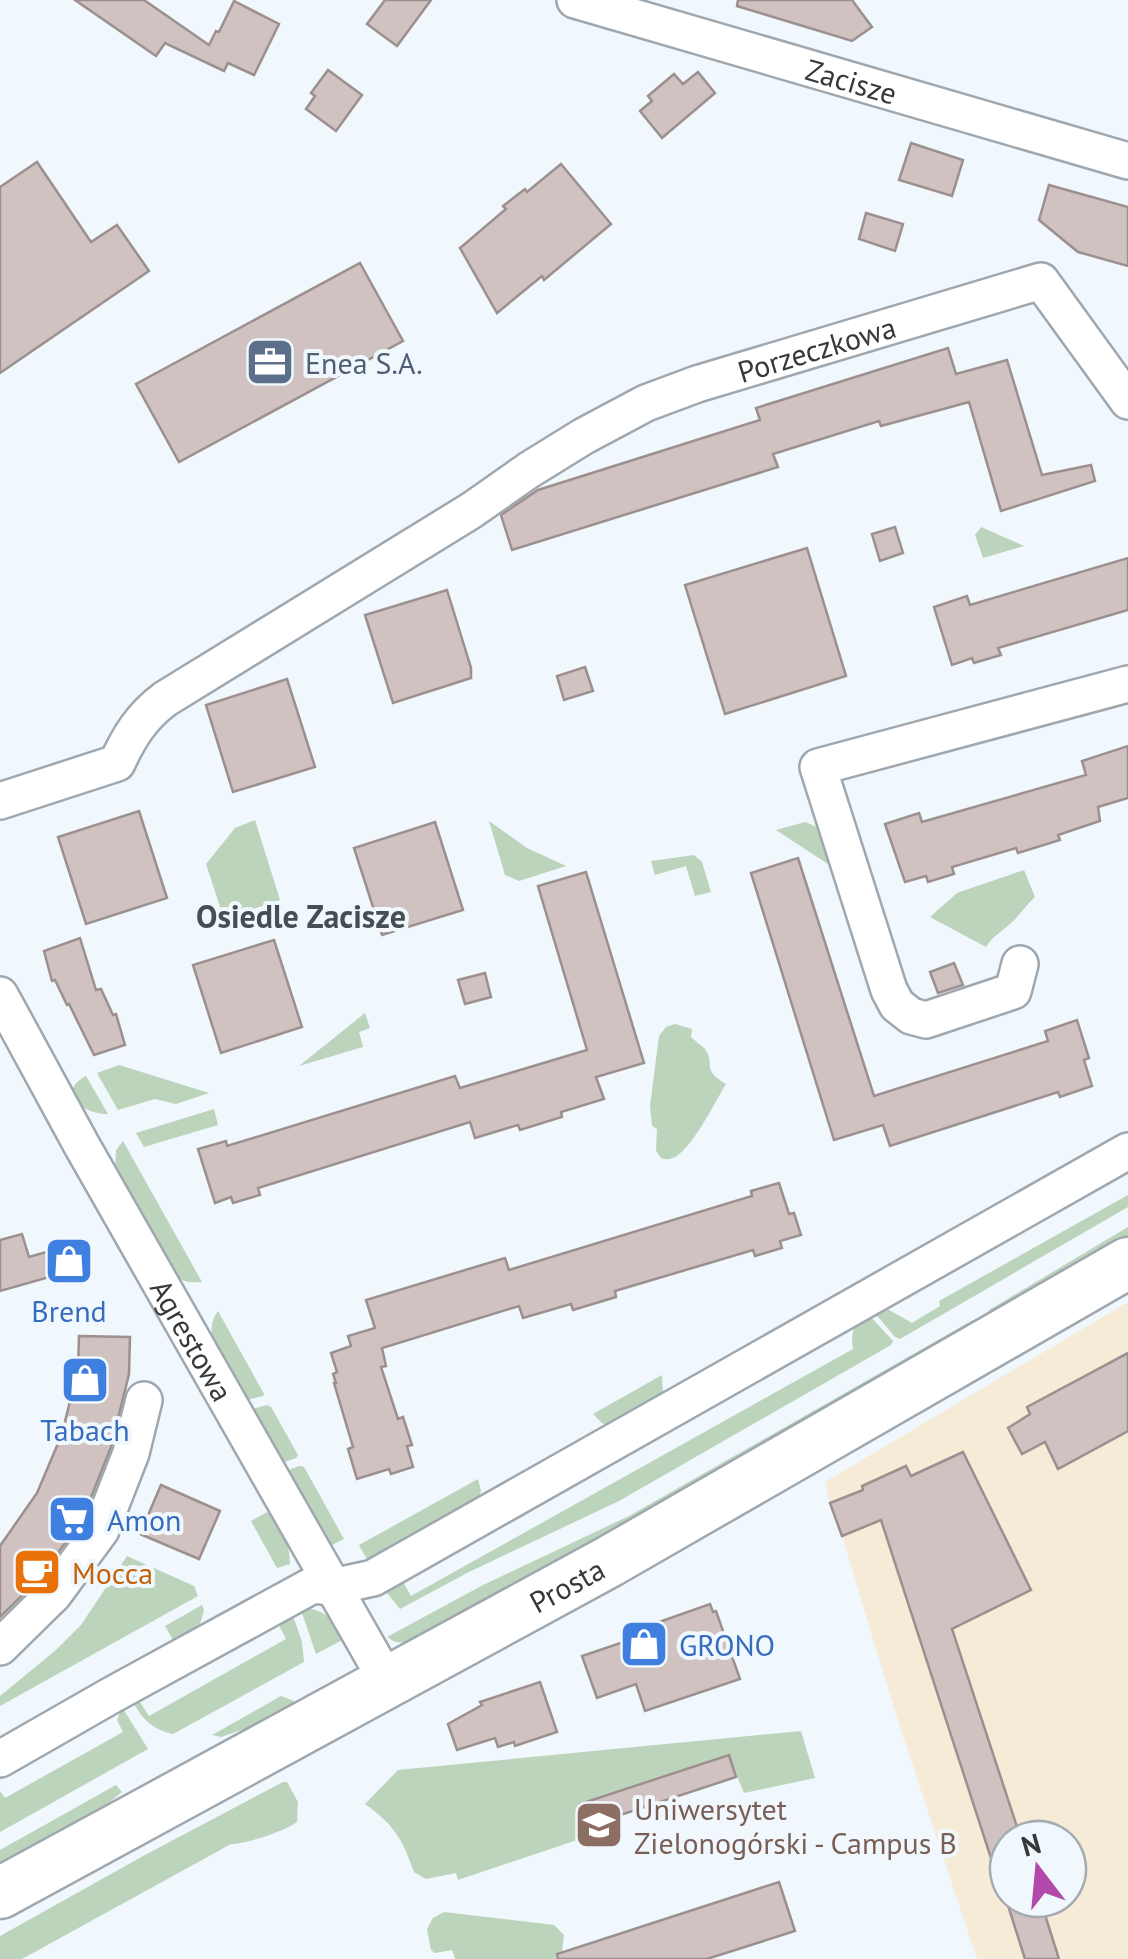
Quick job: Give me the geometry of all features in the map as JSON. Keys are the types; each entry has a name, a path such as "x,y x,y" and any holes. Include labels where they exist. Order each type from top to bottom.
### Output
{"street":[{"name":"Zacisze","path":"575,0 1128,160"},
{"name":"Porzeczkowa","path":"0,800 116,763 132,733 149,711 165,699 472,510 584,436 696,384 1041,281 1128,400"},
{"path":"1020,964 1012,991 926,1020 910,1016 897,1005 818,767 1128,684"},
{"name":"Agrestowa","path":"0,995 387,1682"},
{"path":"0,1759 313,1585 332,1587 373,1578 1128,1151"},
{"name":"Prosta","path":"0,1893 610,1560 1128,1263"},
{"path":"0,1646 54,1594 100,1530 131,1454 144,1400"}],"shaded area":[{"path":"1128,1302 1128,1959 977,1959 825,1482"}],"green space":[{"path":"981,527 1024,546 983,558 975,535"},
{"path":"255,820 280,900 224,919 206,864 235,828"},
{"path":"489,821 527,848 566,866 519,881 505,875"},
{"path":"805,822 817,827 831,866 776,830"},
{"path":"694,855 702,862 711,892 695,896 686,866 655,875 651,861"},
{"path":"1024,870 1035,897 986,947 930,917 957,893"},
{"path":"365,1013 370,1028 359,1032 363,1047 299,1066"},
{"path":"675,1024 692,1029 691,1037 708,1054 713,1074 726,1084 685,1149 666,1159 656,1151 657,1129 652,1126 650,1106 659,1036"},
{"path":"119,1065 209,1093 176,1104 155,1099 118,1110 97,1073"},
{"path":"86,1076 108,1114 90,1111 76,1102 73,1089"},
{"path":"214,1109 218,1125 144,1147 136,1133"},
{"path":"123,1141 202,1282 187,1282 174,1275 115,1170 116,1150"},
{"path":"1128,1195 1128,1207 900,1339 874,1312 889,1310 912,1323 940,1306 939,1301"},
{"path":"1128,1227 1128,1243 991,1315 989,1310"},
{"path":"218,1311 263,1396 244,1401 224,1369 212,1333"},
{"path":"869,1315 893,1341 891,1345 619,1501 400,1609 383,1588 401,1578 411,1596 853,1349 854,1329"},
{"path":"973,1320 978,1329 412,1643 387,1637 483,1585 629,1516"},
{"path":"662,1375 663,1394 610,1426 593,1414"},
{"path":"267,1405 298,1455 296,1458 279,1464 249,1410"},
{"path":"304,1467 344,1539 326,1548 284,1472"},
{"path":"478,1479 478,1499 369,1563 359,1545"},
{"path":"267,1512 281,1529 288,1549 290,1564 277,1568 251,1521"},
{"path":"127,1556 194,1586 198,1596 0,1706 0,1696 81,1625"},
{"path":"202,1605 199,1628 178,1642 173,1640 165,1626"},
{"path":"309,1608 331,1619 344,1639 316,1654 301,1610"},
{"path":"292,1613 304,1662 173,1734 149,1723 133,1702 140,1702 149,1716 286,1639 280,1627 282,1620"},
{"path":"281,1696 294,1701 300,1710 221,1737 212,1735"},
{"path":"122,1707 148,1749 0,1832 0,1791 5,1798 123,1732 117,1720"},
{"path":"801,1731 815,1778 744,1793 728,1755 580,1804 589,1836 458,1880 456,1873 426,1879 414,1872 396,1833 365,1804 398,1770"},
{"path":"287,1782 298,1802 297,1822 265,1836 231,1844 22,1959 0,1959 0,1936"},
{"path":"116,1785 122,1792 66,1837 0,1873 0,1850"},
{"path":"444,1912 554,1925 564,1935 561,1959 455,1959 452,1950 435,1953 427,1929 433,1918"}],"building":[{"path":"75,0 144,0 209,45 234,1 279,24 254,75 228,63 224,71 165,43 156,56"},
{"path":"385,0 431,0 397,46 367,24"},
{"path":"738,0 852,0 872,27 852,41 737,6"},
{"path":"328,70 362,95 336,131 306,109 315,96 311,93"},
{"path":"698,72 715,93 662,138 640,111 652,101 648,96 674,74 683,84"},
{"path":"911,143 963,160 952,196 899,180"},
{"path":"37,162 91,242 117,225 149,271 0,373 0,187"},
{"path":"561,164 611,224 497,313 460,248 506,209 503,206"},
{"path":"1049,185 1128,207 1128,266 1078,252 1039,220"},
{"path":"866,213 903,224 895,251 859,239"},
{"name":"Enea S.A.","path":"360,263 403,341 179,462 136,384"},
{"path":"948,348 956,374 1007,360 1042,475 1091,465 1095,481 1001,511 969,402 881,426 879,421 773,454 778,467 512,550 501,515 538,490 760,420 756,408"},
{"path":"895,527 903,553 880,561 872,534"},
{"path":"807,548 846,676 725,714 685,585"},
{"path":"1128,558 1128,610 998,648 1001,655 952,665 934,607 967,596 970,605"},
{"path":"447,590 471,678 393,703 365,615"},
{"path":"585,667 593,691 564,700 557,676"},
{"path":"287,679 315,767 233,792 206,705"},
{"path":"1128,746 1128,798 1098,807 1100,821 1058,835 1060,840 952,867 954,874 928,882 926,876 905,882 885,824 919,813 922,822 1086,775 1082,761"},
{"path":"139,811 167,898 86,924 58,837"},
{"path":"435,822 463,910 382,935 354,848"},
{"path":"798,858 874,1096 1048,1041 1045,1031 1077,1020 1089,1058 1084,1060 1092,1086 1060,1097 1058,1092 890,1146 883,1125 834,1140 751,873"},
{"path":"586,872 644,1063 596,1077 604,1099 520,1130 518,1125 475,1138 470,1122 258,1188 260,1195 233,1203 231,1197 215,1203 198,1149 226,1141 227,1146 455,1076 460,1088 587,1050 538,886"},
{"path":"80,938 96,990 101,989 113,1015 116,1014 125,1045 94,1055 69,1004 55,980 52,981 44,951"},
{"path":"274,940 302,1027 221,1053 193,965"},
{"path":"954,963 963,985 938,993 930,972"},
{"path":"485,973 491,997 465,1004 458,980"},
{"path":"779,1183 801,1235 780,1241 782,1248 755,1256 753,1250 615,1291 616,1297 573,1310 571,1304 523,1318 519,1306 382,1348 386,1366 381,1367 398,1419 403,1417 412,1445 407,1446 413,1467 391,1474 389,1469 357,1479 348,1449 353,1447 334,1383 333,1374 337,1372 331,1353 351,1346 348,1336 375,1328 366,1300 505,1258 509,1270 752,1196 751,1191"},
{"path":"22,1234 29,1257 74,1244 81,1268 0,1291 0,1240"},
{"path":"79,1336 130,1337 129,1374 111,1447 82,1520 38,1580 0,1617 0,1546 37,1493 62,1434 78,1368"},
{"path":"1128,1353 1128,1431 1058,1469 1045,1442 1022,1454 1008,1428 1030,1414 1027,1407"},
{"path":"963,1452 1031,1590 952,1629 1014,1819 988,1819 988,1849 881,1520 842,1536 830,1503 906,1466 911,1476"},
{"path":"161,1485 220,1511 199,1559 140,1534"},
{"path":"710,1604 740,1679 645,1711 636,1684 597,1698 582,1656 662,1629 659,1622"},
{"path":"540,1682 557,1732 515,1746 514,1742 498,1747 495,1738 457,1750 448,1724 482,1705 480,1702"},
{"path":"729,1755 736,1777 587,1826 580,1804"},
{"path":"779,1882 795,1931 707,1959 558,1959 557,1954"},
{"path":"1012,1919 1046,1919 1059,1959 1025,1959"}],"place":[{"name":"Enea S.A.","path":"270,362"},
{"name":"Brend","path":"69,1261"},
{"name":"Tabach","path":"85,1380"},
{"name":"Amon","path":"72,1519"},
{"name":"Mocca","path":"37,1572"},
{"name":"GRONO","path":"644,1644"},
{"name":"Uniwersytet Zielonogórski - Campus B","path":"599,1825"}],"district":[{"name":"Osiedle Zacisze","path":"301,916"}]}
